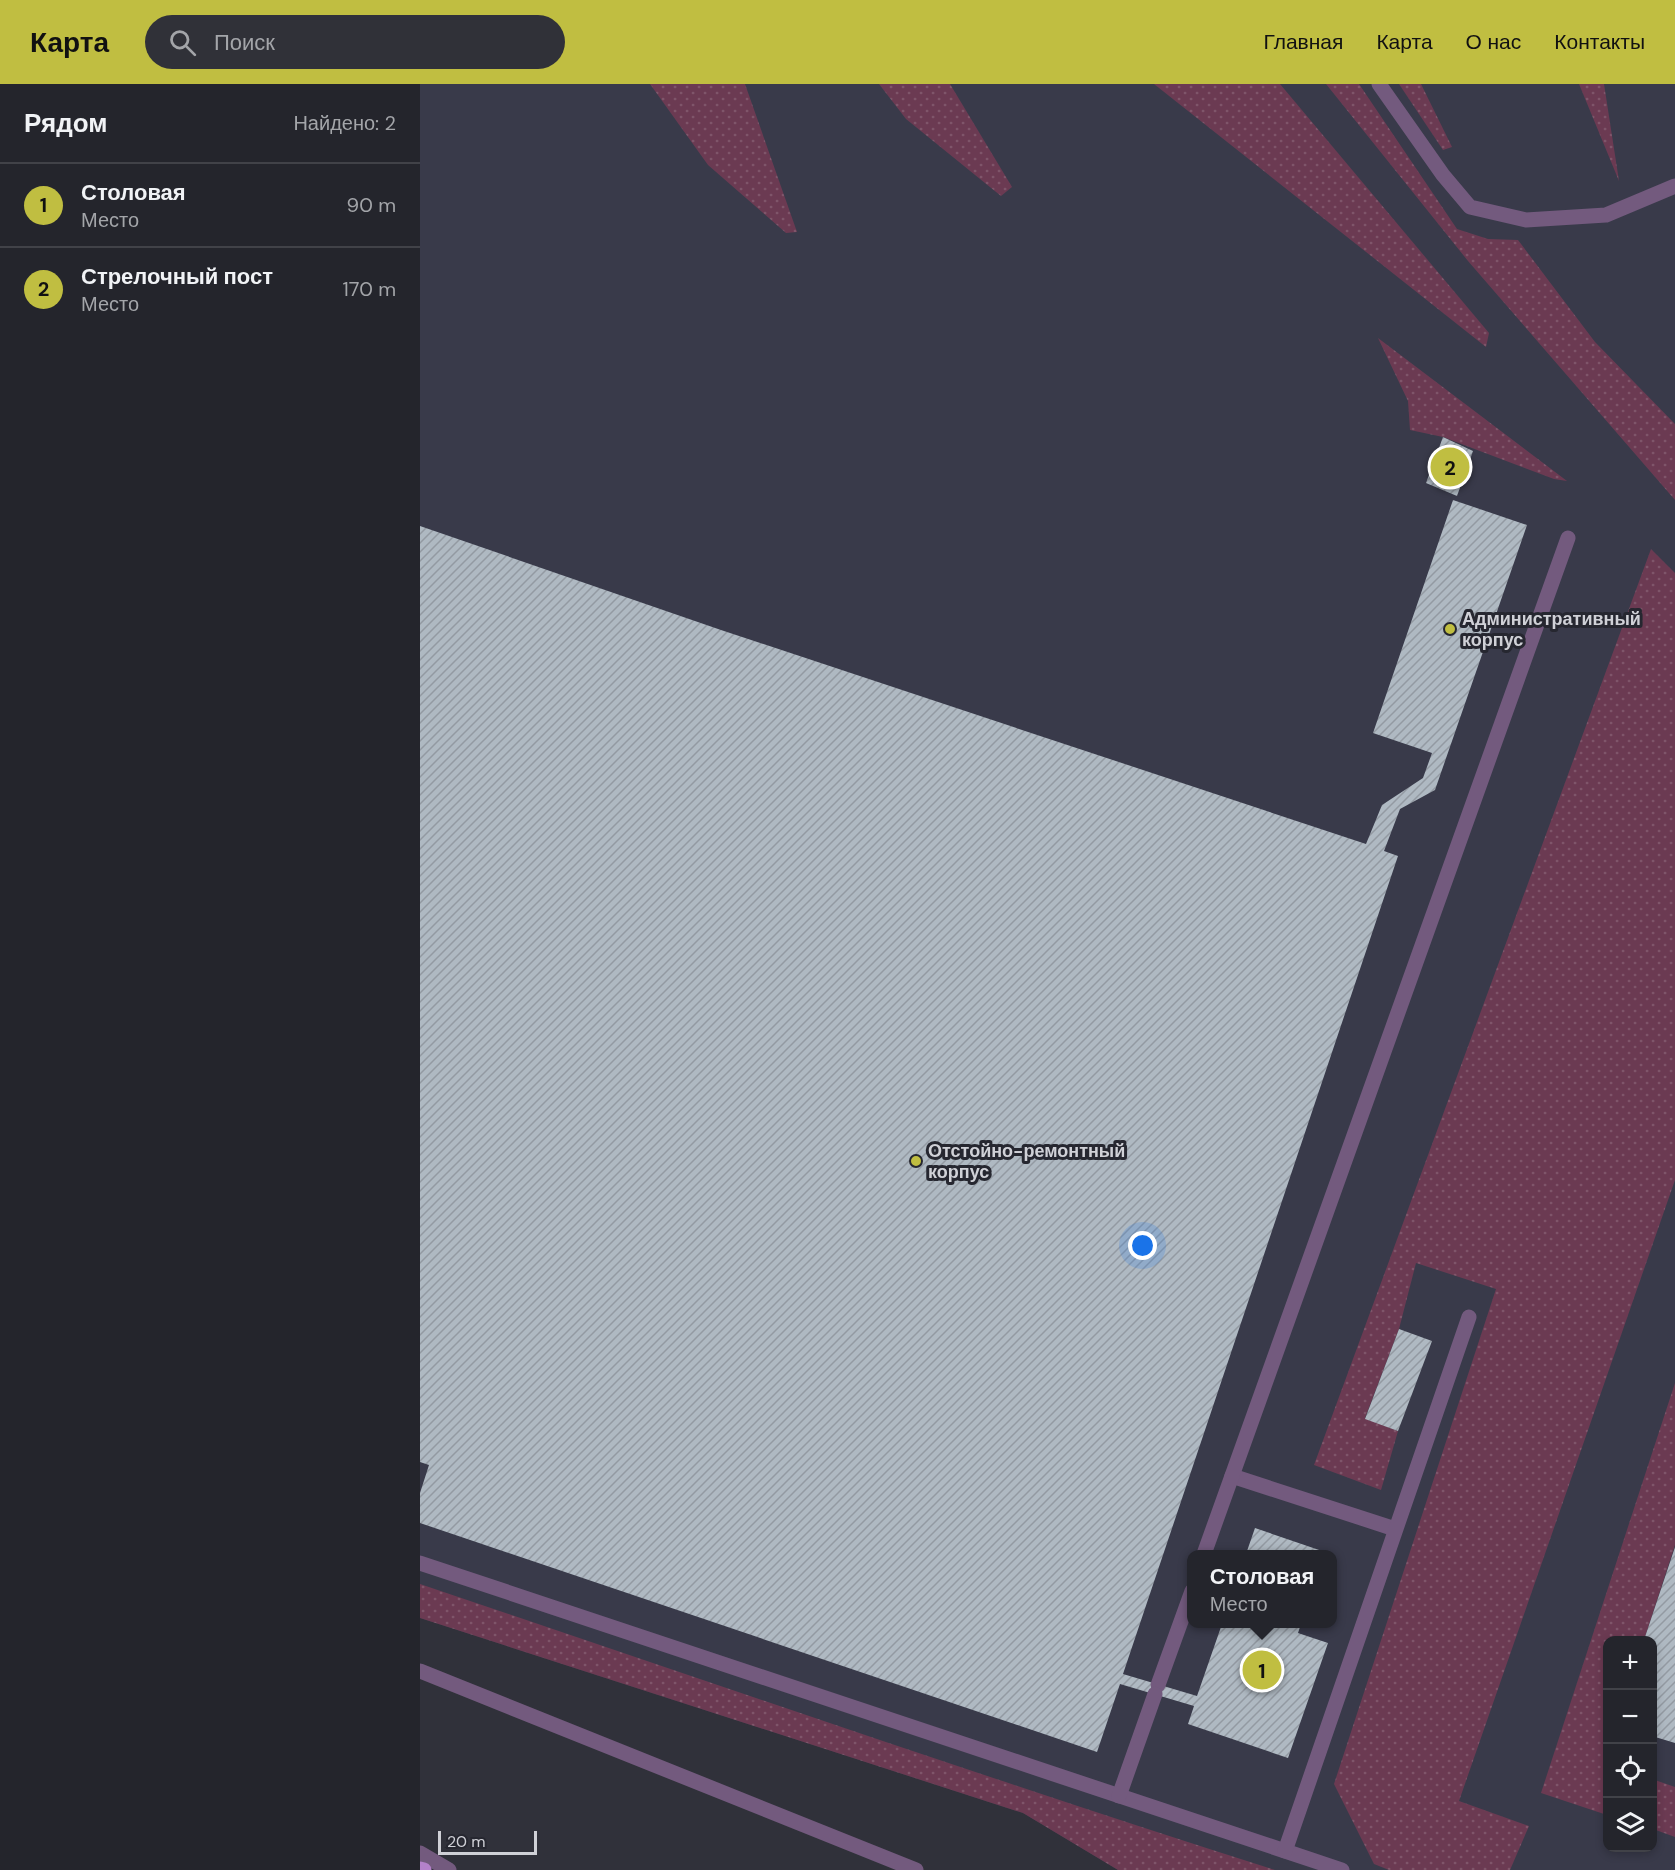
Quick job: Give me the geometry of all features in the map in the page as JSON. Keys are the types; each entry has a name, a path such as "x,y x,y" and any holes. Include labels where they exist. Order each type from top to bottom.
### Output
{"street":[{"path":"1379,84 1443,176 1470,207 1526,220 1606,215 1675,186"},
{"path":"1205,1550 1568,538"},
{"path":"1285,1851 1469,1317"},
{"path":"1232,1476 1395,1529"},
{"path":"420,1563 1342,1870"},
{"path":"1119,1796 1187,1603"},
{"path":"420,1671 916,1870"},
{"path":"420,1854 449,1870"}],"shaded area":[{"path":"420,84 1675,84 1675,1870 1118,1870 1023,1813 420,1618"},
{"path":"650,84 745,84 797,232 786,233 708,165"},
{"path":"879,84 950,84 1012,187 1001,196 906,119"},
{"path":"1154,84 1280,84 1489,333 1486,347"},
{"path":"1326,84 1359,84 1457,229 1488,239 1518,240 1595,342 1675,424 1675,500 1468,261"},
{"path":"1399,84 1421,84 1452,147 1443,150"},
{"path":"1579,84 1604,84 1619,181"},
{"path":"1378,338 1567,481 1554,479 1443,437 1410,430 1408,401"},
{"path":"1651,549 1675,573 1675,1180 1459,1801 1529,1826 1510,1870 1389,1870 1374,1864 1334,1784 1496,1289 1416,1263 1399,1329 1365,1418 1398,1431 1381,1490 1314,1465"},
{"path":"1675,1383 1675,1545 1645,1636 1603,1636 1603,1814 1541,1793"},
{"path":"420,1584 954,1765 1275,1870 1118,1870 1023,1813 420,1618"},
{"path":"1657,1781 1675,1787 1675,1837 1657,1830"}],"building":[{"path":"1443,437 1473,451 1457,496 1426,483"},
{"name":"Отстойно-ремонтный корпус","path":"1453,500 1527,525 1435,790 1400,809 1384,851 1398,856 1123,1674 1197,1696 1221,1628 1300,1628 1298,1633 1328,1643 1288,1758 1188,1724 1194,1706 1120,1684 1097,1752 420,1523 420,1493 429,1465 420,1462 420,526 721,630 1366,844 1382,805 1423,778 1432,753 1373,733"},
{"path":"1399,1329 1432,1341 1398,1431 1365,1419"},
{"path":"1255,1528 1319,1550 1247,1550"},
{"path":"1675,1547 1675,1743 1657,1738 1657,1636 1645,1636"}],"place":[{"name":"Стрелочный пост","path":"1450,467"},
{"name":"Административный корпус","path":"1450,629"},
{"name":"Отстойно-ремонтный корпус","path":"916,1161"},
{"name":"Столовая","path":"1262,1670"}]}
